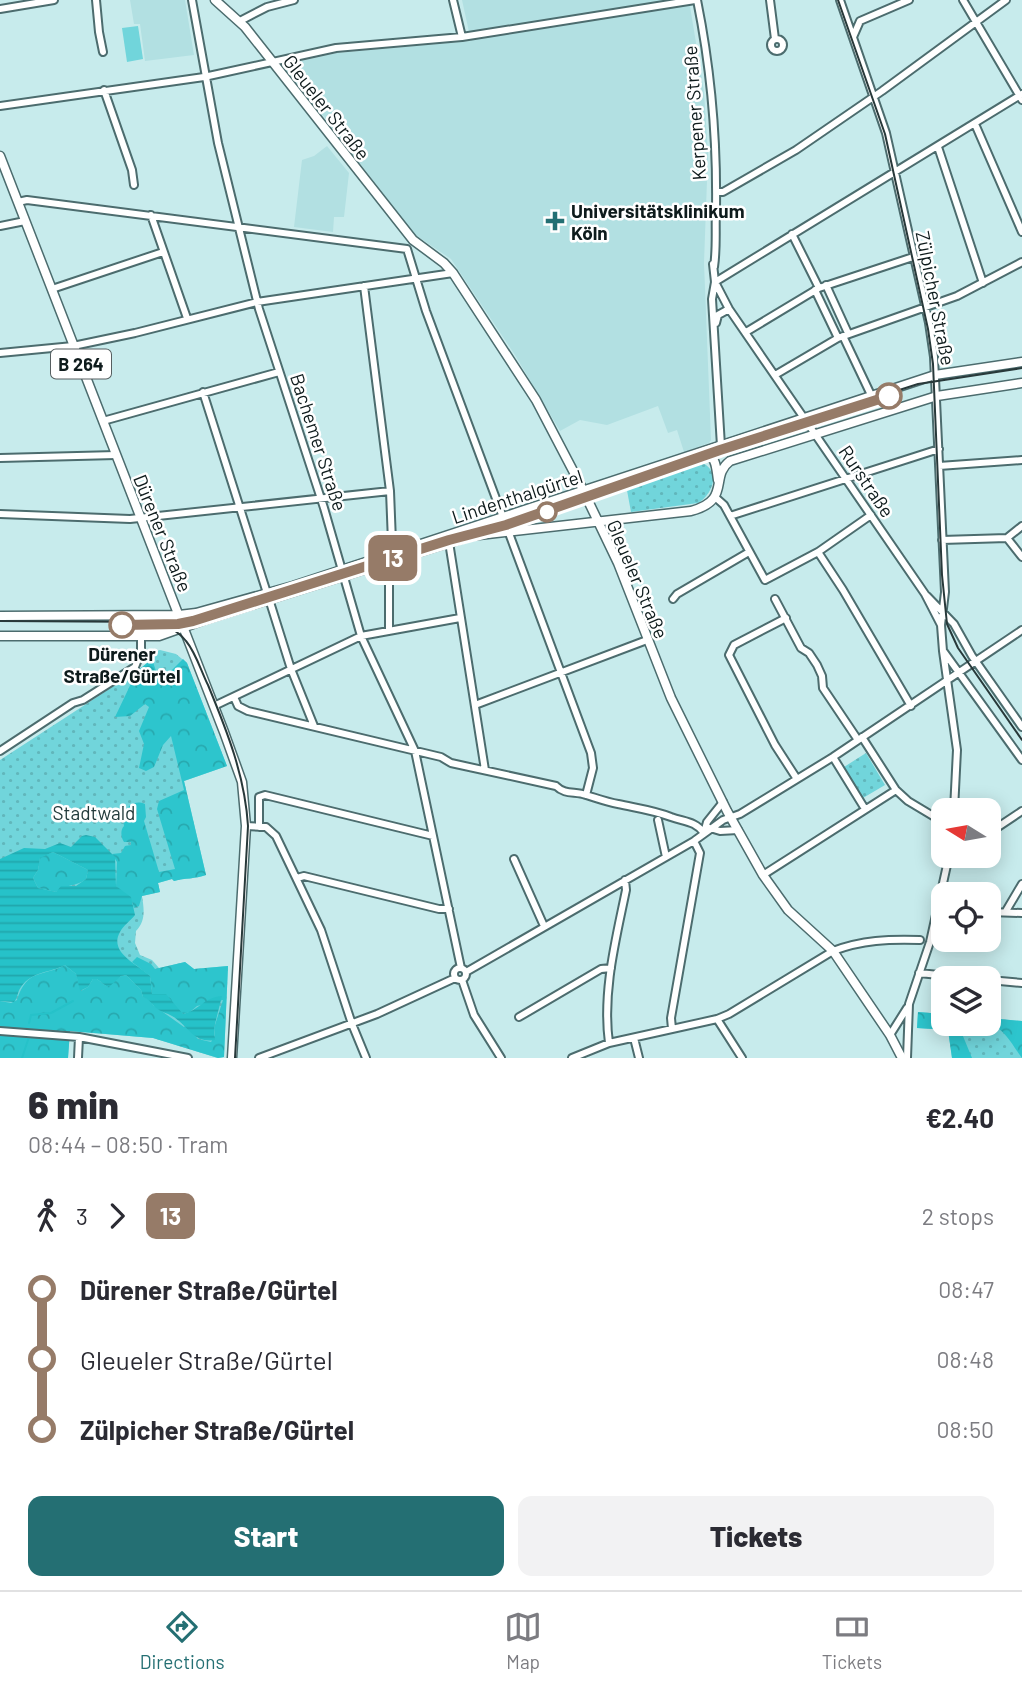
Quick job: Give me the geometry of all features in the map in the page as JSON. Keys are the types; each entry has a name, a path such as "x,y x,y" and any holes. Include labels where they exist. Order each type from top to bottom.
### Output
{"main road":[{"name":"Gleueler Straße","path":"215,0 240,21 413,240 453,273 536,400 618,563 671,698 763,875 788,910 833,951 905,1058"},
{"name":"Dürener Straße","path":"0,156 242,782 246,826 232,1058"},
{"name":"Lindenthalgürtel","path":"390,558 503,517 936,375 1022,362"},
{"path":"715,497 723,468 730,461 937,396 1022,383"},
{"path":"719,487 720,446"},
{"path":"703,452 715,461 719,487"},
{"name":"Lindenthalgürtel","path":"0,636 159,636 268,596 390,558 480,534 691,511 705,508 715,497"},
{"name":"Lindenthalgürtel","path":"0,615 179,615 268,596"}],"street":[{"path":"0,9 54,0"},
{"path":"96,0 103,52"},
{"name":"Bachemer Straße","path":"192,0 204,77 257,302 321,498 361,636 415,751 463,970"},
{"path":"240,21 267,7 294,0"},
{"path":"453,0 462,37"},
{"path":"0,106 204,77 336,48 462,37 696,0"},
{"name":"Kerpener Straße","path":"696,0 711,84 716,192 712,254 715,282 712,289 720,446"},
{"path":"770,0 775,39"},
{"name":"Zülpicher Straße","path":"840,0 886,134 926,307 936,375 942,540 941,625 946,683 957,750 955,798"},
{"path":"853,37 860,21 909,0"},
{"path":"715,282 1021,97 963,0"},
{"path":"716,192 723,192 796,150 1006,0"},
{"path":"104,90 132,170 134,185"},
{"path":"975,124 1022,232"},
{"path":"938,146 983,283"},
{"path":"18,202 27,200 407,249"},
{"path":"151,215 187,318"},
{"path":"0,226 25,221"},
{"path":"792,234 872,397"},
{"path":"413,240 407,249 415,280 593,762 586,795"},
{"path":"52,289 163,253"},
{"path":"746,332 820,288 913,257"},
{"path":"775,375 843,336 957,296 1022,262"},
{"path":"0,354 73,346 257,302 453,273"},
{"name":"Rurstraße","path":"715,282 729,309 925,594 941,625"},
{"path":"364,286 390,491 392,542 389,631"},
{"path":"820,288 843,336"},
{"path":"715,329 718,315 729,309"},
{"path":"103,421 279,372"},
{"path":"204,392 291,669 314,726"},
{"path":"730,516 939,449"},
{"path":"0,458 116,455"},
{"path":"939,466 1022,460"},
{"path":"0,514 141,518 390,491"},
{"path":"715,497 730,516 765,580 818,552 871,515"},
{"path":"942,540 1007,538 1022,526"},
{"path":"1007,538 1022,557"},
{"path":"449,542 485,770"},
{"path":"673,600 677,594 750,552"},
{"path":"818,552 911,706"},
{"name":"Rurstraße","path":"925,594 943,612"},
{"path":"775,599 801,648 809,653 817,665 823,688 896,790 931,815"},
{"path":"943,612 954,624 976,662 1022,727"},
{"path":"214,706 361,636 460,618"},
{"path":"786,618 734,645 729,655 775,745 797,779"},
{"path":"501,1058 474,1015 454,972 463,970 666,858 833,757 1022,630"},
{"path":"0,751 73,703 83,701 135,667 141,652 141,637"},
{"path":"475,705 647,640"},
{"path":"943,651 1022,760"},
{"path":"234,697 238,706 248,711 442,757 451,763 556,786 561,791 663,813 694,823 707,831 738,830"},
{"path":"833,757 865,809"},
{"path":"763,875 896,790"},
{"path":"259,827 259,797 265,795 433,836"},
{"path":"707,831 707,822 723,802"},
{"path":"1001,824 1022,811"},
{"path":"658,820 666,858"},
{"path":"246,826 271,830 276,836 321,930 366,1058"},
{"path":"672,1030 671,1018 700,853 694,841"},
{"path":"514,859 544,926"},
{"path":"890,1035 909,1004 930,942 946,868"},
{"path":"297,878 304,876 439,909 449,909"},
{"path":"609,1043 611,968 626,890 625,880"},
{"path":"1006,911 1022,884"},
{"path":"1001,911 1022,914"},
{"path":"572,1058 609,1043 717,1019 744,1007 833,951 868,940 920,940"},
{"path":"519,1017 601,969 611,968"},
{"path":"258,1058 352,1024 466,976 463,970"},
{"path":"919,973 931,974"},
{"path":"1001,981 1022,983"},
{"path":"905,1058 909,1004"},
{"path":"717,1019 742,1058"},
{"path":"0,1031 79,1037 188,1058"},
{"path":"78,1058 79,1037"},
{"path":"635,1038 639,1058"}],"shaded area":[{"path":"130,0 185,0 194,55 145,61 140,24 134,24"},
{"name":"Universitätsklinikum Köln","path":"462,0 689,0 704,92 708,153 704,263 709,443 684,452 677,430 668,433 658,406 607,425 580,420 560,431 515,355 451,259 414,234 289,71 289,65 292,63 337,53 471,41"},
{"path":"327,146 349,173 344,217 334,217 333,232 294,227 302,160 314,156"},
{"path":"82,836 95,837 115,857 116,886 131,897 135,915 117,939 121,952 150,976 152,994 166,994 183,1014 211,998 222,996 214,1028 215,1040 196,1037 178,1020 156,1008 143,997 141,990 126,975 110,986 93,979 88,987 80,991 76,974 65,965 30,978 21,987 14,1002 0,1001 0,859 24,848 45,849 60,843 71,847","holes":["53,852 88,870 86,879 76,886 61,886 56,892 38,888 33,878 40,858"]}],"green space":[{"path":"138,26 143,59 127,62 122,28"},
{"path":"700,462 711,471 713,482 708,494 698,503 631,512 626,485"},
{"name":"Stadtwald","path":"160,650 176,654 187,663 227,766 184,781 206,875 158,883 160,892 142,896 143,915 136,931 135,943 140,955 152,960 159,968 185,962 194,969 228,966 224,1057 218,1058 153,1038 70,1031 68,1058 0,1058 0,760 137,671 153,659 151,653"},
{"path":"152,659 156,678 162,684 167,684 167,675 183,659 187,663 227,766 184,781 206,875 158,883 160,892 142,896 139,906 134,908 132,902 116,886 117,862 112,854 121,853 125,846 131,845 131,842 124,842 121,832 125,811 135,803 145,804 144,821 159,872 175,869 157,809 159,801 184,790 171,736 163,745 154,767 146,771 139,768 144,744 139,731 149,707 145,704 130,716 115,717 137,671"},
{"path":"866,753 885,785 863,798 844,767"},
{"path":"53,852 88,870 86,879 56,892 38,888 33,878 38,870 40,857"},
{"path":"137,957 155,969 185,962 194,969 228,966 224,1057 218,1058 153,1038 70,1031 68,1058 0,1058 0,1001 11,1003 17,1000 31,978 65,965 76,974 81,991 88,987 93,979 106,986 126,975 153,1005 184,1027 188,1027 198,1039 211,1042 215,1036 214,1028 223,1000 197,1006 183,1014 168,998 152,994 150,976 132,962"},
{"path":"918,1012 931,1013 931,1029 917,1028"},
{"path":"918,1012 931,1013 931,1029 917,1028"},
{"path":"1001,1019 1022,1021 1022,1058 952,1058 949,1036 1001,1036"},
{"path":"1001,1019 1022,1021 1022,1058 1001,1031"},
{"path":"949,1036 963,1036 972,1058 952,1058"}],"waterway":[{"path":"29,1023 31,1015 51,1013 73,1001"},
{"path":"22,1058 28,1040"}],"tram line":[{"path":"838,0 885,134 928,329 933,364 942,575 947,624 958,648 1022,740"},
{"path":"0,621 163,622 192,619 448,537 535,513 762,434 918,384 1022,368"},
{"name":"13","path":"122,625 178,624 193,621 449,540 506,525 720,450 889,396"},
{"path":"159,624 180,635 196,657 228,737 243,789 248,826 235,1058"}],"place":[{"name":"Universitätsklinikum Köln","path":"555,221"},
{"name":"Dürener Straße/Gürtel","path":"122,625"}]}
